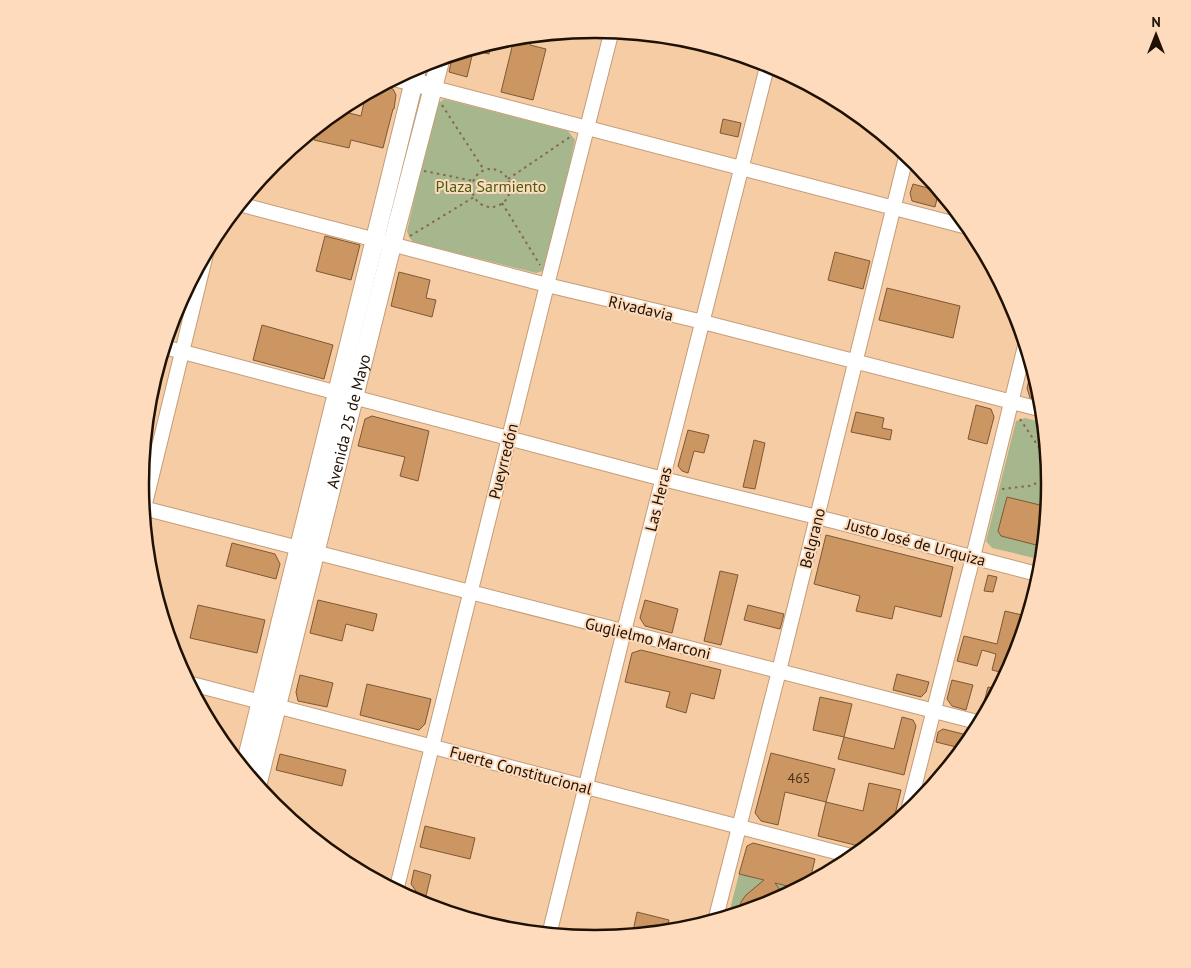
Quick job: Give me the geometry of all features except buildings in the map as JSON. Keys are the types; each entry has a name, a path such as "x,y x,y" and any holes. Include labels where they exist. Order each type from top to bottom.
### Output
{"main road":[{"name":"Avenida 25 de Mayo","path":"307,550 354,397 392,245 437,95 440,65"},
{"path":"417,75 437,95"},
{"name":"Avenida 25 de Mayo","path":"258,776 269,704 307,550 337,392 416,76"},
{"name":"Avenida 25 de Mayo","path":"247,763 269,704"}],"street":[{"name":"Pueyrredón","path":"398,884 610,38"},
{"name":"Las Heras","path":"551,928 766,71"},
{"path":"437,95 587,128 959,225"},
{"name":"Belgrano","path":"717,913 905,162"},
{"name":"Rivadavia","path":"246,206 547,285 703,322 1035,408"},
{"path":"149,485 200,277"},
{"path":"170,349 337,392"},
{"path":"910,801 1023,355"},
{"name":"Justo José de Urquiza","path":"337,392 663,479 1033,573"},
{"name":"Guglielmo Marconi","path":"150,511 974,721"},
{"name":"Fuerte Constitucional","path":"197,685 845,854"}],"path":[{"path":"437,95 484,170"},
{"path":"508,178 572,136"},
{"path":"495,169 508,178 509,195 502,203 490,207 484,206 474,197 472,192 474,181 484,170 495,169"},
{"path":"421,171 474,181"},
{"path":"409,237 474,197"},
{"path":"502,203 543,271"},
{"path":"1020,419 1040,450"},
{"path":"999,490 1029,486 1042,481"}],"green space":[{"name":"Plaza Sarmiento","path":"444,99 568,131 575,140 547,267 543,271 536,273 413,242 409,237 407,231 436,105"},
{"path":"1025,418 1037,421 1038,426 1042,484 1041,513 1035,558 992,548 986,541 1016,421"},
{"path":"739,874 788,886 766,897 730,910"}]}
